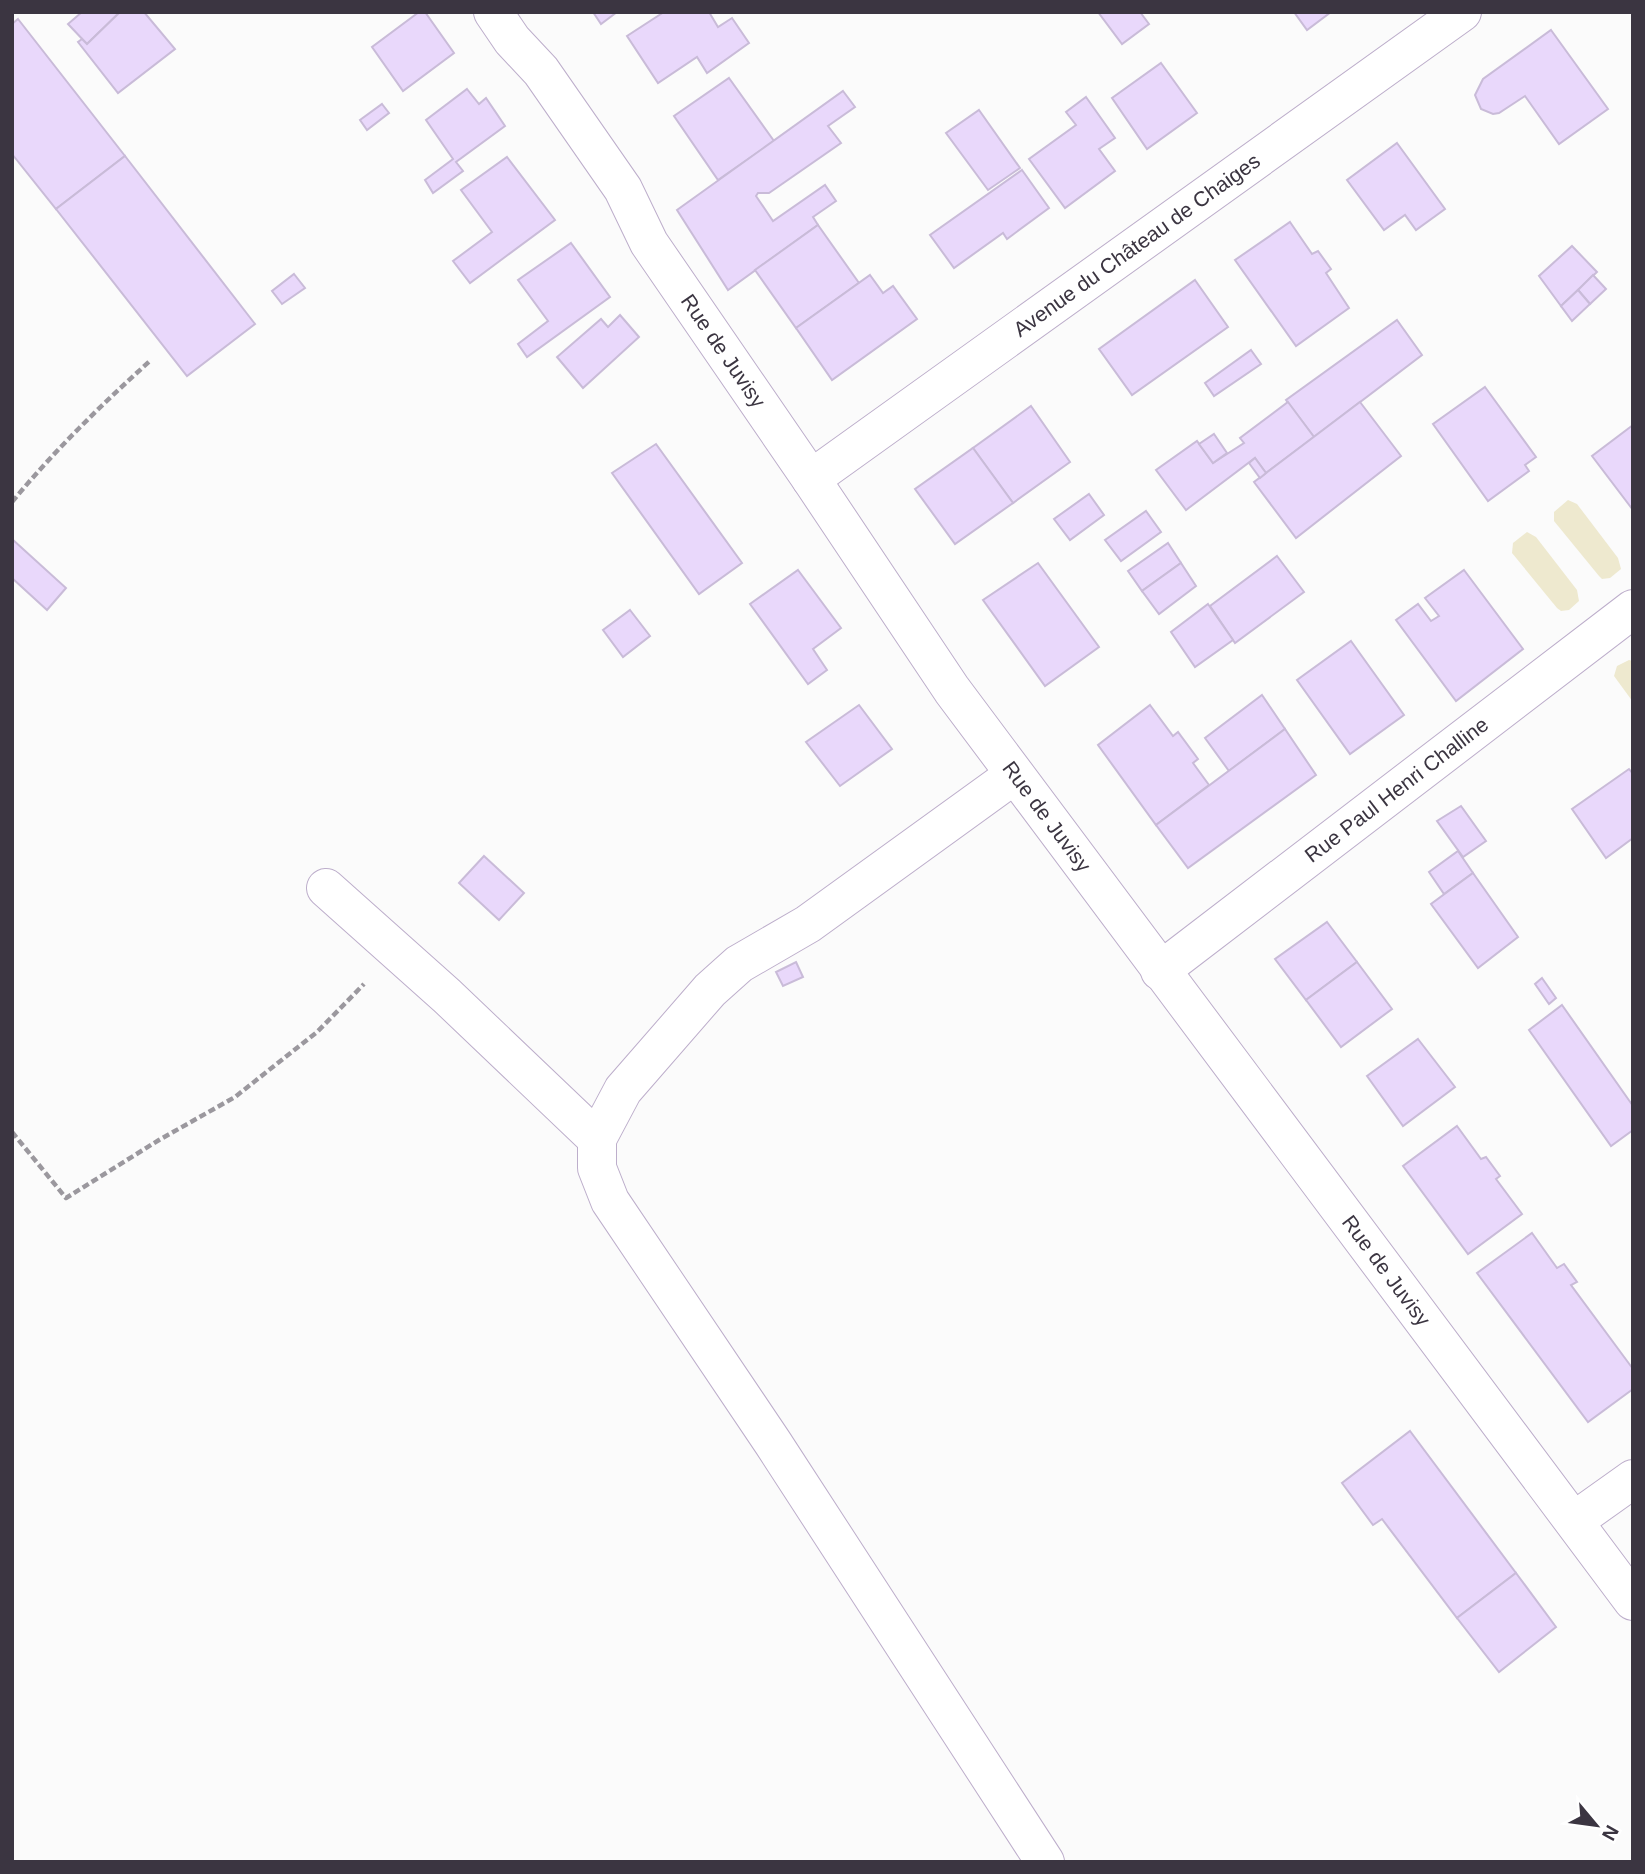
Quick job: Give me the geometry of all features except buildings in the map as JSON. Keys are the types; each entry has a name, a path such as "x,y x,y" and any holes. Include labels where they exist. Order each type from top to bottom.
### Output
{"street":[{"name":"Rue de Juvisy","path":"493,12 512,40 541,71 616,178 649,243 952,690 1633,1601"},
{"name":"Avenue du Château de Chaiges","path":"811,479 1462,12"},
{"name":"Rue Paul Henri Challine","path":"1160,971 1633,609"},
{"path":"1014,775 808,924 739,964 710,990 623,1090 597,1139 597,1168 610,1201 773,1443 1045,1862"},
{"path":"326,888 447,996 597,1139"},
{"path":"1574,1521 1633,1479"}],"path":[{"path":"12,502 51,455 113,393 151,360"},
{"path":"12,1132 66,1198 235,1097 317,1032 396,950"}],"shaded area":[{"path":"1568,500 1577,504 1618,558 1621,569 1610,578 1602,579 1599,576 1554,521 1554,512"},
{"path":"1527,532 1536,537 1577,590 1579,601 1569,610 1561,611 1557,608 1512,553 1513,543"},
{"path":"1629,660 1633,661 1633,702 1614,676 1617,666"}]}
